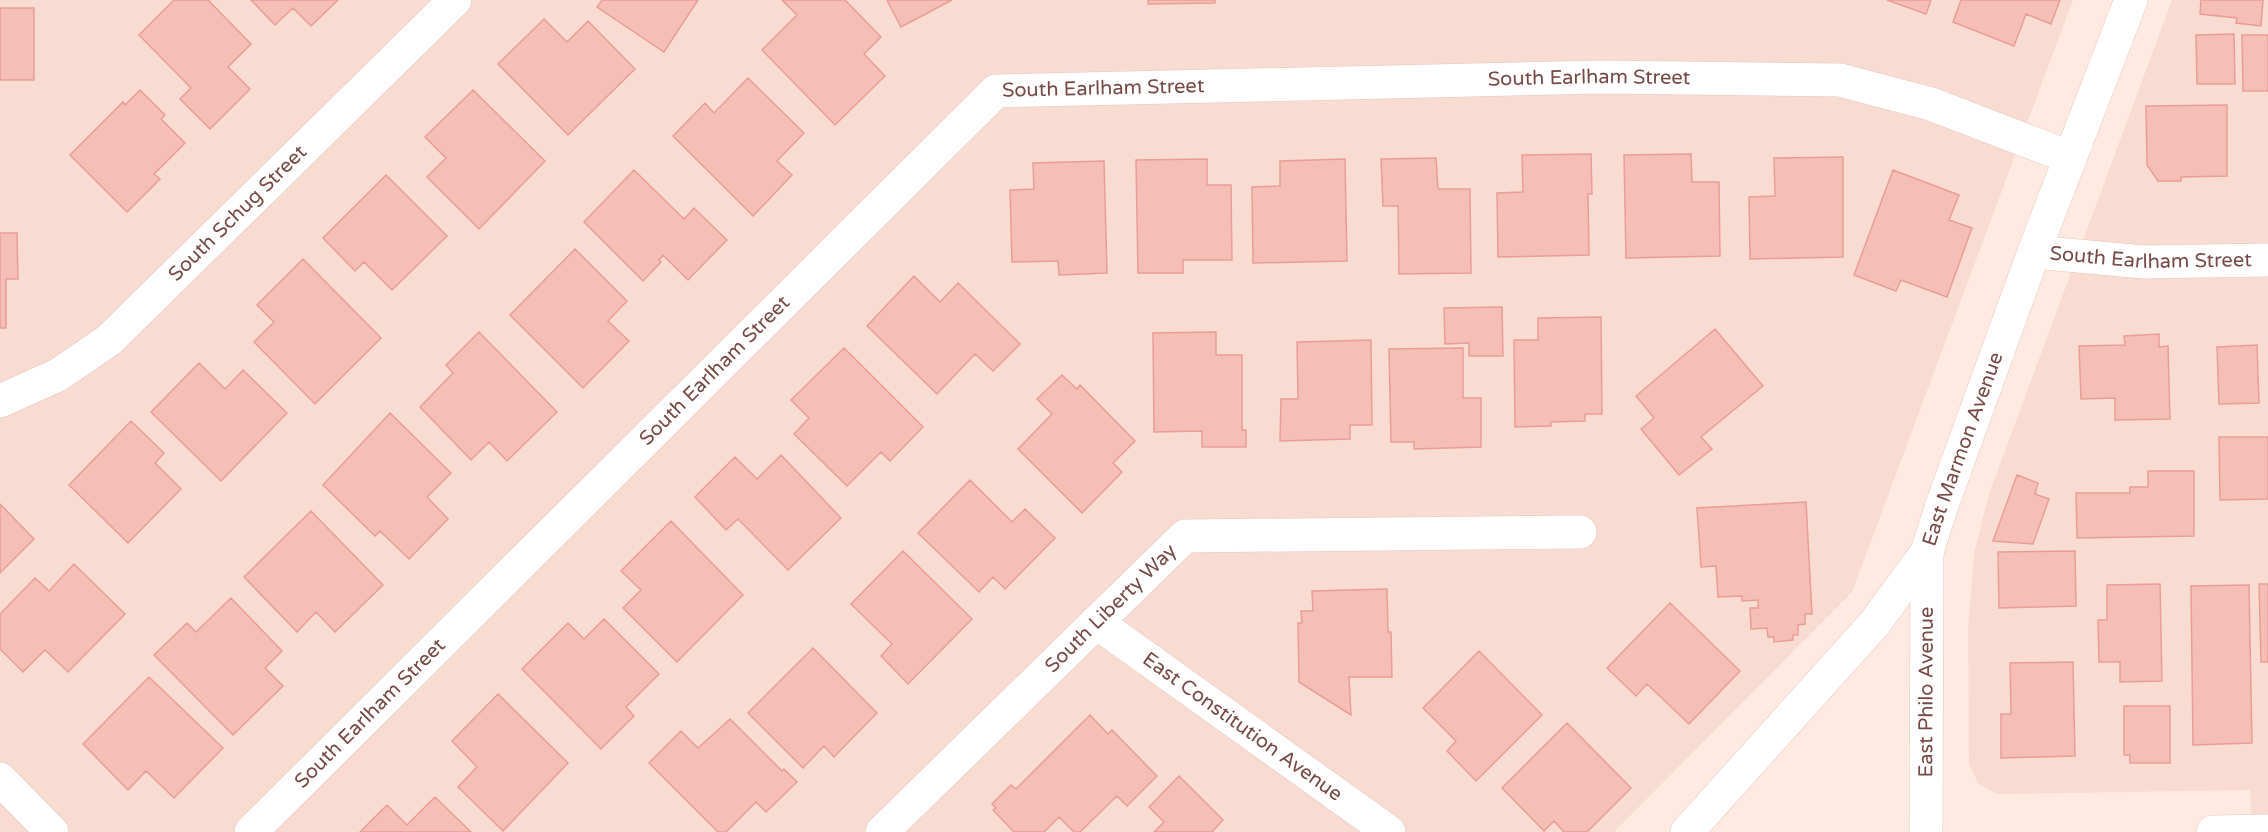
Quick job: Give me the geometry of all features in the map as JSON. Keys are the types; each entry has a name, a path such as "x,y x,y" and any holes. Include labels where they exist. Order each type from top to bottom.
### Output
{"street":[{"name":"South Schug Street","path":"0,401 58,375 109,340 455,0"},
{"name":"East Marmon Avenue","path":"1687,832 1874,624 1927,552 2069,157 2131,0"},
{"name":"South Earlham Street","path":"251,832 996,91 1602,77 1840,80 1931,104 2069,157"},
{"name":"South Earlham Street","path":"2034,252 2144,262 2268,260"},
{"name":"South Liberty Way","path":"882,832 1185,536 1580,532"},
{"name":"East Philo Avenue","path":"1926,832 1927,552"},
{"name":"East Constitution Avenue","path":"1096,622 1389,832"},
{"path":"0,779 52,832"},
{"path":"2213,832 2268,831"}],"shaded area":[{"path":"0,0 2073,0 1852,592 1614,832 0,832"},
{"path":"2172,0 2268,0 2268,832 2252,832 2250,790 1996,794 1978,783 1969,764 1968,628 1974,554 1989,494"}],"building":[{"path":"174,0 208,0 251,44 228,67 250,89 210,129 180,99 191,88 139,35"},
{"path":"251,0 338,0 311,26 293,8 275,25"},
{"path":"602,0 698,0 664,52 597,7"},
{"path":"782,0 845,0 881,37 864,54 885,76 835,125 762,50 797,15"},
{"path":"887,0 952,0 901,27"},
{"path":"1148,0 1215,0 1215,3 1148,4"},
{"path":"1887,0 1931,0 1926,14"},
{"path":"1961,0 2060,0 2051,24 2026,14 2014,46 1953,22"},
{"path":"2201,0 2263,0 2261,26 2236,23 2237,18 2200,14"},
{"path":"0,8 34,8 34,80 0,80"},
{"path":"544,19 567,42 588,21 635,69 568,135 498,64"},
{"path":"2234,34 2235,84 2197,84 2196,35"},
{"path":"2242,35 2268,35 2268,91 2243,91"},
{"path":"748,78 804,133 777,161 792,175 753,216 673,136 705,103 714,113"},
{"path":"140,90 165,115 161,119 185,143 154,174 160,179 127,212 70,155 123,102 125,105"},
{"path":"473,90 545,161 479,229 427,177 446,158 425,137"},
{"path":"2227,105 2227,176 2181,177 2181,181 2158,181 2147,165 2146,106"},
{"path":"1591,154 1592,194 1588,194 1589,255 1498,257 1497,193 1523,192 1522,155"},
{"path":"1691,154 1692,182 1719,182 1720,256 1626,258 1624,155"},
{"path":"1843,157 1843,257 1750,259 1749,197 1775,196 1774,158"},
{"path":"1436,158 1438,189 1470,189 1471,273 1399,274 1398,206 1383,206 1381,159"},
{"path":"1207,159 1207,185 1231,185 1232,260 1183,260 1183,273 1138,273 1136,160"},
{"path":"1345,159 1347,261 1253,263 1252,187 1280,186 1280,161"},
{"path":"1104,161 1107,273 1059,275 1058,261 1012,262 1010,190 1034,189 1033,163"},
{"path":"634,170 684,219 694,208 727,240 688,280 663,255 659,260 661,262 643,281 584,222"},
{"path":"1893,170 1959,195 1949,220 1972,228 1947,297 1901,280 1896,291 1854,275"},
{"path":"386,175 447,236 392,290 364,262 355,271 323,238"},
{"path":"0,233 17,233 18,279 6,279 6,328 0,328"},
{"path":"575,249 627,301 608,321 629,341 583,388 510,315"},
{"path":"303,259 381,338 315,404 254,342 274,322 257,305"},
{"path":"914,276 940,302 958,283 1020,344 993,371 975,354 937,394 867,326"},
{"path":"1502,307 1503,356 1469,356 1469,343 1445,344 1444,308"},
{"path":"1601,317 1602,414 1585,414 1585,421 1551,422 1551,426 1515,427 1514,340 1538,340 1538,318"},
{"path":"1715,329 1763,386 1701,437 1712,449 1679,475 1641,429 1654,418 1636,396"},
{"path":"479,332 557,412 507,461 489,442 471,460 420,407 453,373 446,365"},
{"path":"1216,332 1216,355 1242,355 1242,430 1246,430 1246,447 1202,447 1202,431 1154,432 1153,333"},
{"path":"2159,334 2159,347 2168,346 2170,419 2115,420 2115,398 2081,399 2079,346 2125,345 2124,336"},
{"path":"1371,340 1372,425 1350,425 1350,439 1280,441 1281,399 1298,399 1297,342"},
{"path":"2257,345 2259,403 2219,404 2217,347"},
{"path":"844,348 923,427 890,461 881,452 847,486 794,434 809,418 791,400"},
{"path":"1463,348 1463,398 1481,398 1481,447 1414,449 1414,442 1391,442 1389,349"},
{"path":"199,363 225,389 243,370 287,413 221,481 151,412"},
{"path":"1062,375 1077,389 1080,385 1135,441 1113,463 1122,472 1082,513 1018,449 1052,414 1037,399"},
{"path":"390,413 451,473 427,497 448,519 409,559 380,531 375,536 323,485"},
{"path":"131,421 164,453 155,463 181,489 128,543 69,485"},
{"path":"2219,437 2268,437 2268,499 2220,500"},
{"path":"781,455 841,518 788,570 738,519 726,530 695,497 735,457 757,479"},
{"path":"2148,471 2194,471 2194,536 2077,538 2076,493 2130,493 2130,487 2148,487"},
{"path":"2017,475 2038,483 2035,494 2049,499 2033,544 1993,541"},
{"path":"970,480 1012,522 1025,509 1055,538 1005,589 993,577 979,592 918,533"},
{"path":"1806,502 1812,614 1805,614 1805,624 1798,625 1798,635 1793,635 1793,640 1774,642 1774,637 1768,637 1767,628 1751,629 1750,608 1758,608 1758,600 1742,601 1742,596 1718,597 1716,566 1701,567 1697,508"},
{"path":"0,504 34,539 0,573"},
{"path":"311,511 383,585 335,632 316,612 297,632 244,577"},
{"path":"671,521 743,595 677,662 623,608 641,590 621,571"},
{"path":"903,551 972,619 908,684 881,656 892,644 851,604"},
{"path":"2075,551 2076,606 1999,608 1998,552"},
{"path":"74,564 125,614 68,672 45,650 23,672 0,649 0,614 35,578 49,591"},
{"path":"2160,584 2162,681 2120,682 2120,662 2099,662 2098,620 2107,620 2107,585"},
{"path":"2259,584 2268,584 2268,662 2261,662"},
{"path":"2249,585 2252,743 2193,745 2191,586"},
{"path":"1387,589 1392,677 1349,677 1351,715 1299,682 1298,623 1302,623 1301,611 1313,611 1312,591"},
{"path":"231,598 282,651 265,668 283,686 233,735 154,655 187,623 196,632"},
{"path":"1670,603 1740,671 1689,724 1647,684 1636,696 1607,668"},
{"path":"604,619 659,674 626,707 634,716 601,749 522,669 568,623 584,639"},
{"path":"813,648 877,713 834,757 824,746 803,768 748,713"},
{"path":"1479,651 1542,715 1476,781 1447,751 1456,741 1423,708"},
{"path":"2073,662 2075,756 2001,758 2001,714 2011,714 2010,663"},
{"path":"149,677 223,748 174,798 146,771 128,790 83,744"},
{"path":"498,694 568,763 503,831 458,787 477,767 452,741"},
{"path":"2124,706 2170,706 2170,763 2130,763 2130,755 2124,755"},
{"path":"1090,715 1108,734 1112,730 1157,776 1127,806 1117,796 1080,832 1074,832 1059,817 1044,832 1014,832 993,810 996,808 992,804 1011,785 1016,789"},
{"path":"730,719 782,771 784,769 797,782 766,812 756,802 726,832 718,832 649,763 681,731 698,748"},
{"path":"1567,723 1631,788 1587,832 1564,832 1554,821 1544,831 1502,788"},
{"path":"1179,776 1223,820 1212,832 1154,832 1164,822 1149,807"},
{"path":"435,797 471,832 360,832 387,805 407,825"}]}
